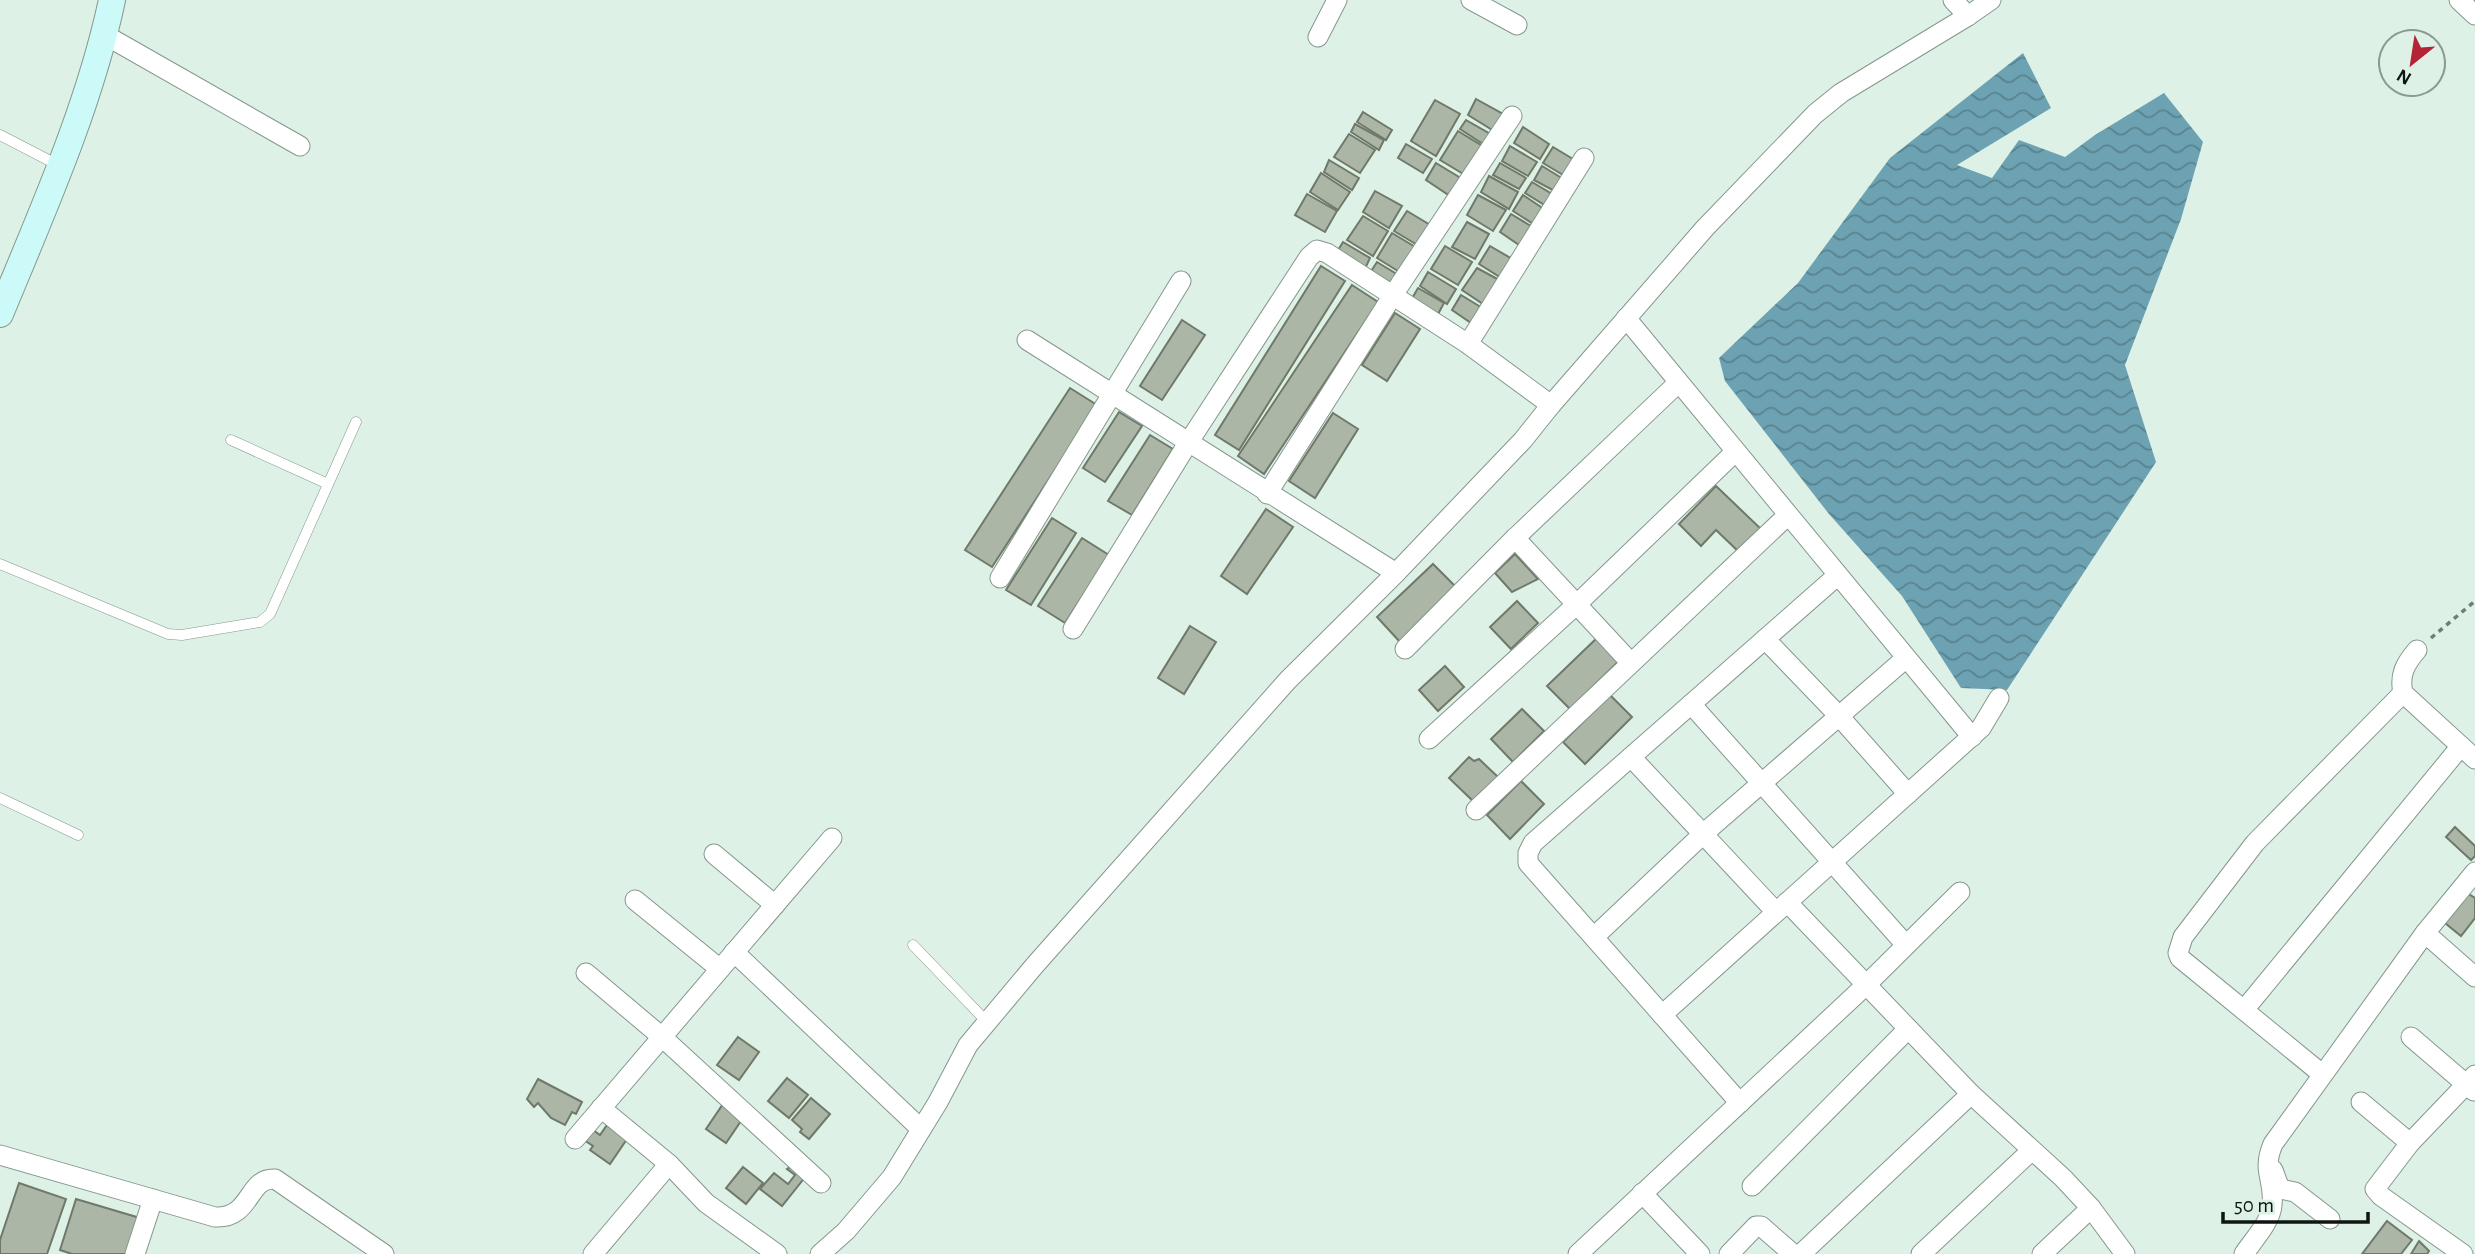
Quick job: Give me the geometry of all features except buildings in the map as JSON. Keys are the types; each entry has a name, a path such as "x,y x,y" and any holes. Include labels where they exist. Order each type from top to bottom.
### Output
{"main road":[{"path":"0,314 60,166 105,35 112,0"}],"street":[{"path":"1318,37 1337,0"},
{"path":"1471,0 1517,25"},
{"path":"1953,0 1969,16"},
{"path":"820,1254 846,1231 892,1177 968,1045 987,1022 1153,830 1288,680 1396,573 1523,440 1550,405 1705,228 1815,114 1863,78 1969,16 1991,0"},
{"path":"2459,0 2475,15"},
{"path":"105,35 299,146"},
{"path":"1267,494 1393,295 1512,116"},
{"path":"1468,344 1584,158"},
{"path":"1073,629 1188,443 1301,269 1317,250 1327,253 1468,344 1550,405"},
{"path":"1000,578 1181,281"},
{"path":"1626,318 1972,737"},
{"path":"1027,340 1396,573"},
{"path":"1405,649 1515,538 1678,383"},
{"path":"1429,739 1576,605 1735,452"},
{"path":"1476,810 1788,515"},
{"path":"1515,538 1631,663"},
{"path":"1740,1103 1528,863 1528,853 1533,843 1838,575"},
{"path":"1765,639 1839,716 1908,794"},
{"path":"2244,1010 2468,752 2403,693 2401,675 2417,650"},
{"path":"1594,937 1703,834 1906,658"},
{"path":"2322,1074 2180,958 2178,953 2183,937 2255,843 2403,693"},
{"path":"1662,1015 1972,737 1981,728 1999,698"},
{"path":"1691,704 1906,945"},
{"path":"1631,757 1703,834 1866,985 1971,1094 2063,1178 2091,1208 2123,1253"},
{"path":"575,1139 832,838"},
{"path":"714,854 775,905"},
{"path":"2244,1254 2268,1219 2273,1206 2266,1169 2267,1157 2273,1144 2424,933 2475,872"},
{"path":"1578,1254 1866,985 1960,892"},
{"path":"635,900 720,969"},
{"path":"2424,933 2475,978"},
{"path":"734,953 921,1129"},
{"path":"586,973 662,1037 821,1183"},
{"path":"1752,1186 1908,1029"},
{"path":"2411,1037 2472,1084 2410,1143 2375,1189 2463,1254"},
{"path":"1801,1254 1971,1094"},
{"path":"2361,1102 2410,1143"},
{"path":"601,1108 669,1164 706,1203 777,1254"},
{"path":"1921,1254 2031,1151"},
{"path":"0,1155 215,1217 227,1218 237,1212 260,1183 275,1179 380,1253"},
{"path":"2267,1157 2280,1189 2295,1192 2330,1219"},
{"path":"593,1254 669,1164"},
{"path":"1642,1194 1700,1254"},
{"path":"135,1254 153,1199"},
{"path":"2042,1254 2091,1208"},
{"path":"1729,1254 1756,1226 1761,1226 1793,1254"}],"lane":[{"path":"0,135 60,166"},
{"path":"0,564 168,634 182,635 260,622 270,614 356,422"},
{"path":"231,440 328,484"},
{"path":"0,798 78,835"},
{"path":"913,945 987,1022"}],"path":[{"path":"2417,650 2475,601"}],"water":[{"path":"2023,53 2051,108 1957,165 1992,178 2019,140 2065,157 2095,135 2164,93 2203,142 2181,219 2125,365 2156,462 2007,690 1961,688 1902,596 1829,514 1725,381 1719,358 1798,283 1890,158"}]}
